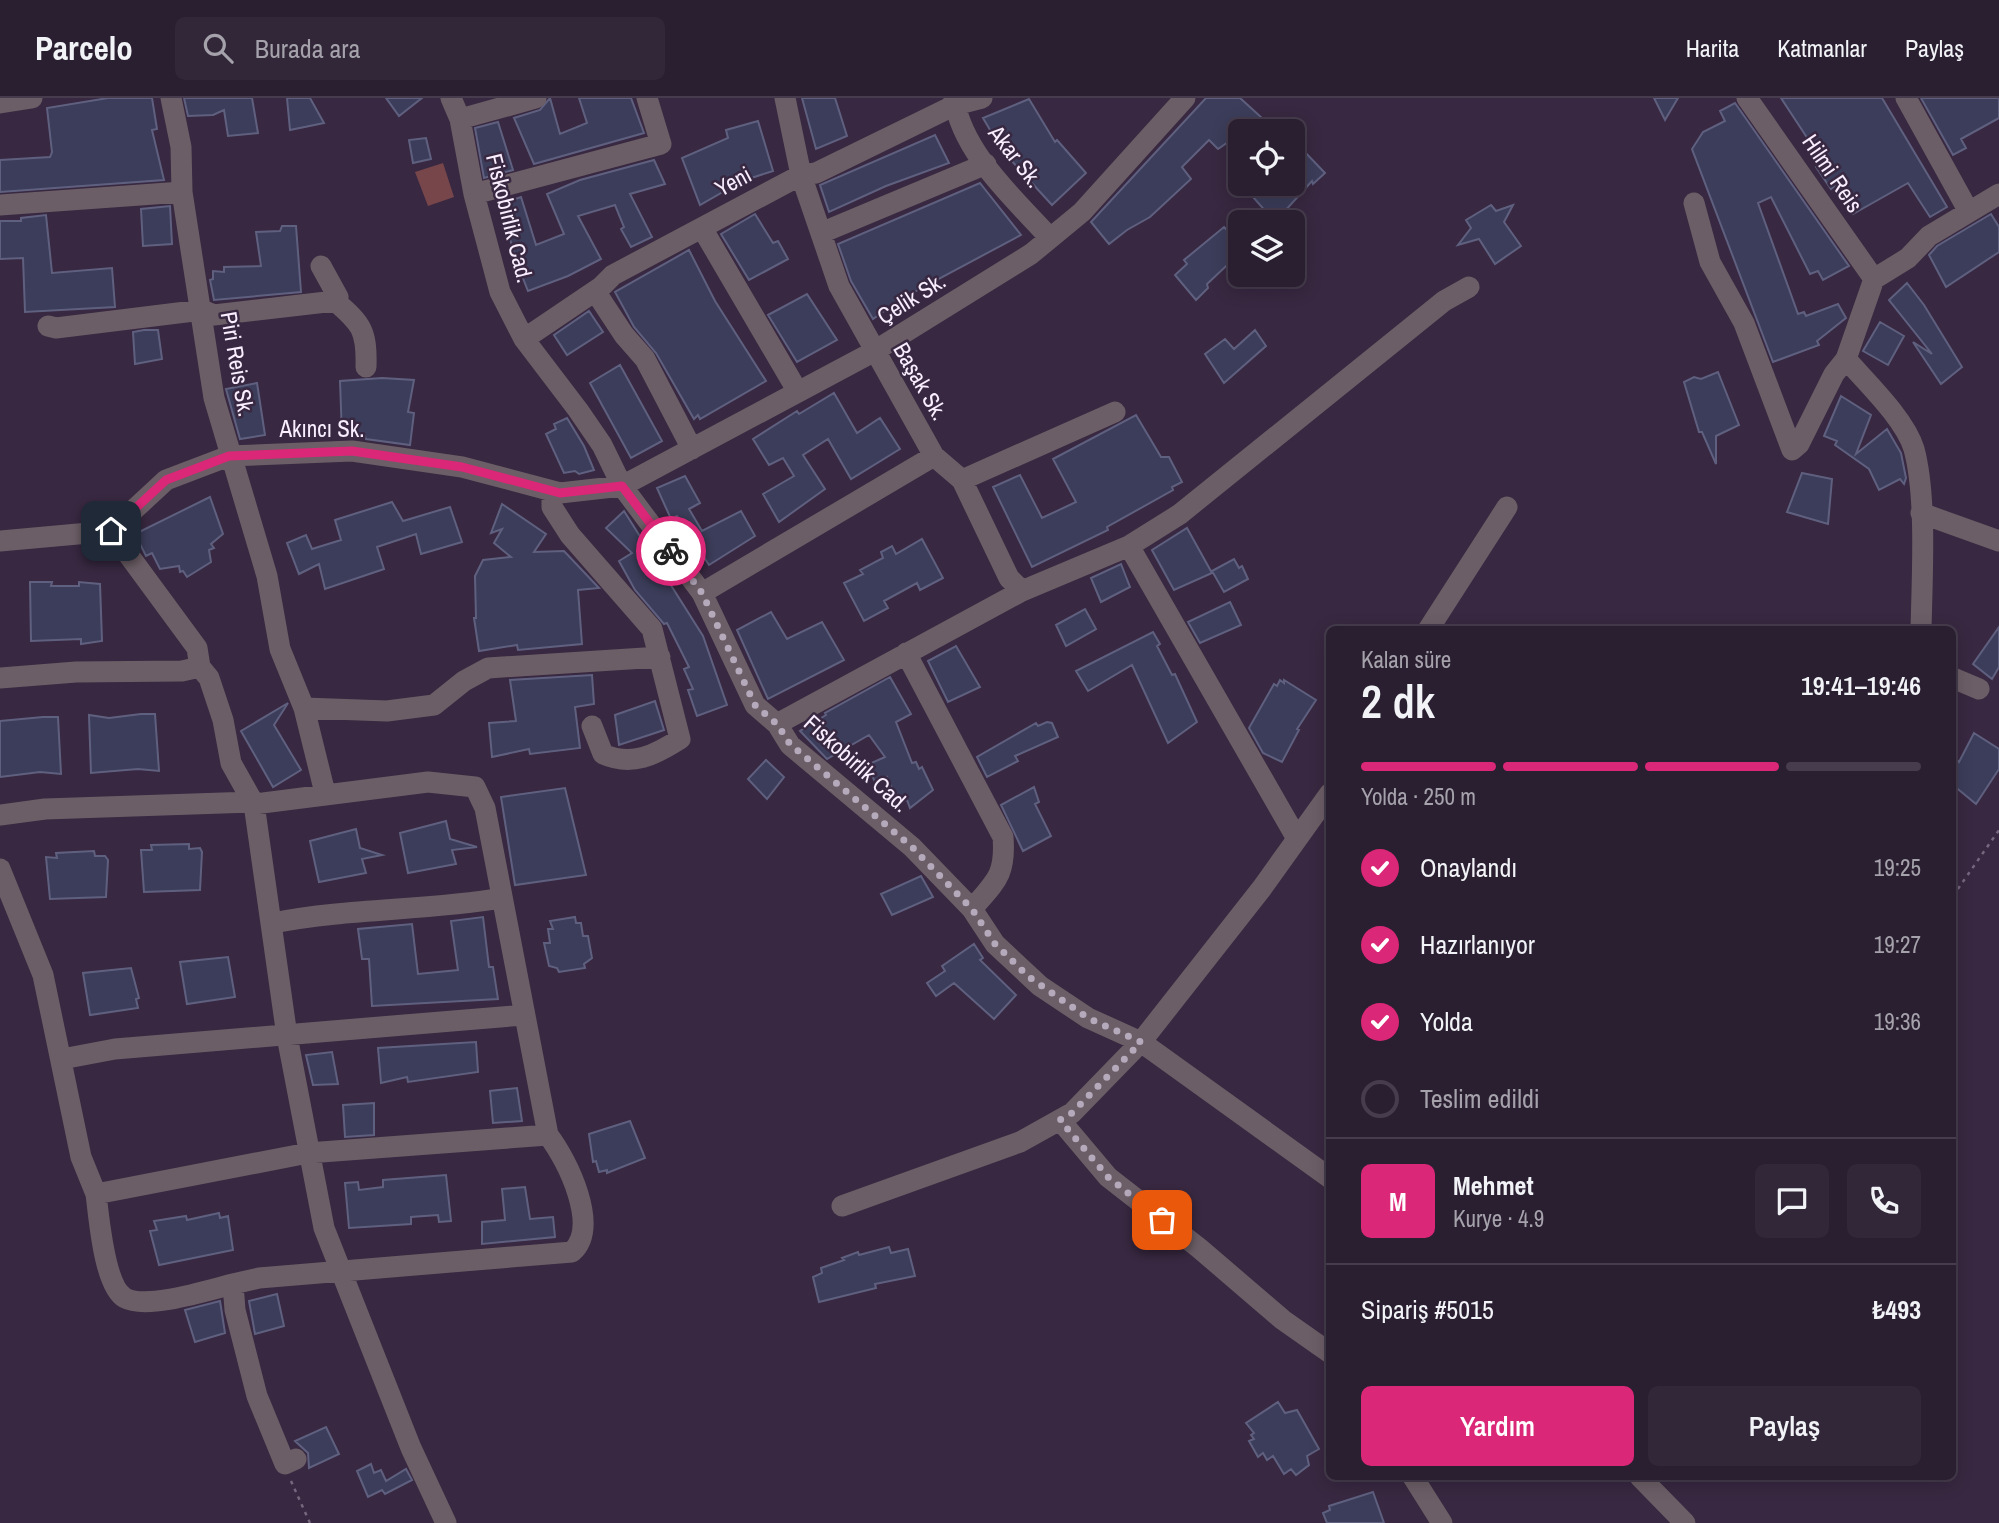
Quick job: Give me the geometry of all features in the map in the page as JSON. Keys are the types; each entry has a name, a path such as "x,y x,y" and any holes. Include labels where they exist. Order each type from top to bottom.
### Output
{"street":[{"path":"0,103 32,98"},
{"name":"Piri Reis Sk.","path":"171,98 181,147 182,192 214,398 229,456 267,576 280,649 304,708 325,793"},
{"name":"Fiskobirlik Cad.","path":"451,98 460,119 474,194 500,292 524,339 602,445 622,486 702,593 755,705 777,724 790,744 912,847 972,909 995,944 1040,986 1088,1018 1141,1042 1326,1175"},
{"path":"460,119 536,98"},
{"path":"474,194 661,144 647,98"},
{"name":"Başak Sk.","path":"785,98 801,175 839,286 873,352 933,456 962,480 1009,578 1022,591"},
{"name":"Yeni","path":"524,339 595,291 613,275 801,175 816,173 955,102 982,98"},
{"name":"Çelik Sk.","path":"622,486 873,352 1031,254 1082,212 1185,98"},
{"name":"Hilmi Reis","path":"1747,98 1753,102 1874,279"},
{"path":"1906,98 1969,212"},
{"name":"Akar Sk.","path":"955,102 958,122 986,164 1050,238"},
{"path":"821,233 986,164"},
{"path":"0,205 182,192"},
{"path":"1694,203 1710,262 1744,323 1792,450 1799,444 1834,374 1846,359 1874,279 1908,258 1929,236 1999,194"},
{"path":"702,228 797,392"},
{"path":"321,266 338,297 335,301"},
{"path":"777,724 1022,591 1129,546 1180,514 1444,301 1469,288"},
{"path":"595,291 624,335 645,359 692,449"},
{"path":"48,326 56,328 130,322 202,310 214,315 335,301 351,315 367,338 366,367"},
{"path":"1846,359 1895,416 1914,447 1921,513 1921,626"},
{"path":"962,480 1115,412"},
{"name":"Akıncı Sk.","path":"111,531 166,480 229,456 352,451 462,467 560,493 622,486"},
{"path":"702,593 933,456"},
{"path":"551,491 552,507 570,535 652,629 680,739 638,760 617,760 603,754 592,726"},
{"path":"1431,626 1507,508"},
{"path":"1921,513 1999,541"},
{"path":"0,541 111,531 197,648 200,667 209,678 223,720 231,763 253,803 273,923 287,1036 324,1228 338,1270 411,1448 446,1523"},
{"path":"1129,546 1296,837"},
{"path":"905,653 1003,837 1005,863 995,883 972,909"},
{"path":"304,708 387,711 434,705 464,681 488,668 660,657"},
{"path":"0,678 76,672 182,671 200,667"},
{"path":"1956,679 1979,689"},
{"path":"0,815 45,809 253,803 428,782 475,787 485,808 548,1135 570,1168 584,1228 582,1243 572,1252 259,1278 153,1301 135,1301 123,1297 114,1284 100,1236 96,1194 81,1157 44,975 0,869"},
{"path":"842,1206 966,1164 1020,1142 1072,1113 1141,1042 1262,888 1326,798"},
{"path":"273,923 356,910 425,908 502,898"},
{"path":"62,1059 115,1049 524,1015"},
{"path":"1060,1120 1108,1177 1199,1248 1283,1320 1326,1350"},
{"path":"96,1194 308,1153 548,1135"},
{"path":"233,1284 234,1310 257,1396 291,1462"},
{"path":"1415,1480 1442,1523"},
{"path":"1643,1480 1685,1523"}],"path":[{"path":"1956,892 1999,830"},
{"path":"291,1462 310,1523"}],"shaded area":[{"path":"443,163 454,197 428,206 415,172"}],"building":[{"path":"108,98 152,98 157,129 152,130 164,180 0,192 0,160 50,157 52,152 47,108"},
{"path":"184,98 252,98 258,133 228,136 224,110 213,115 188,116"},
{"path":"287,98 310,98 324,123 290,130"},
{"path":"386,98 422,98 399,116"},
{"path":"550,98 560,134 587,123 579,98 631,98 644,133 534,164 514,118 540,110"},
{"path":"802,98 835,98 847,136 816,149"},
{"path":"1206,98 1240,98 1262,118 1228,119 1228,142 1218,149 1209,140 1182,167 1191,179 1150,217 1109,244 1091,222"},
{"path":"1654,98 1678,98 1665,120"},
{"path":"1781,98 1882,98 1947,207 1930,217 1908,183 1853,214 1835,186 1831,189 1816,167 1823,162"},
{"path":"1921,98 1999,98 1999,118 1961,139 1966,148 1953,155"},
{"path":"1029,99 1055,142 1057,140 1086,173 1052,205 1009,158 1007,159 983,118"},
{"path":"1735,103 1849,266 1823,280 1818,271 1810,274 1771,197 1758,203 1798,314 1804,312 1806,316 1838,304 1846,318 1817,341 1819,345 1773,362 1692,149 1703,132 1725,121 1720,111"},
{"path":"758,121 773,171 742,181 700,205 682,158 728,138 726,130"},
{"path":"498,122 513,170 484,178 475,128"},
{"path":"935,135 949,163 886,186 829,212 820,185"},
{"path":"426,138 431,159 413,163 409,140"},
{"path":"1305,152 1325,173 1313,184 1312,181 1305,189"},
{"path":"654,160 665,184 630,194 652,237 631,247 621,229 624,227 615,205 578,216 601,259 568,276 528,291 515,258 501,204 521,197 536,245 564,234 547,194 580,180"},
{"path":"980,183 1021,235 901,299 873,319 851,281 838,244"},
{"path":"1298,196 1286,210 1264,210 1253,197"},
{"path":"1491,205 1496,211 1513,205 1504,222 1521,246 1495,264 1479,239 1458,245 1471,228 1466,220"},
{"path":"170,206 172,244 143,246 141,209"},
{"path":"755,214 773,243 778,241 788,259 749,280 721,234"},
{"path":"1991,214 1999,227 1999,252 1946,287 1929,255 1937,246"},
{"path":"46,215 52,273 112,268 115,307 25,312 23,258 0,259 0,221 21,221 21,218"},
{"path":"282,226 296,226 301,292 214,300 210,280 213,279 213,271 224,272 224,267 261,266 256,232 280,231"},
{"path":"1224,227 1228,231 1228,264 1207,284 1208,288 1196,300 1175,275 1187,264 1184,260"},
{"path":"689,250 715,301 766,381 700,419 698,415 694,419 656,353 634,327 615,292"},
{"path":"1907,283 1924,305 1962,367 1941,384 1913,342 1932,354 1889,300"},
{"path":"807,294 837,340 797,362 768,315"},
{"path":"589,311 603,332 567,355 554,335"},
{"path":"1880,322 1904,336 1888,365 1863,351"},
{"path":"158,330 162,359 135,364 133,332"},
{"path":"1255,330 1266,346 1224,383 1205,354 1225,339 1234,349"},
{"path":"620,365 662,441 631,458 590,383"},
{"path":"1718,372 1739,425 1716,436 1716,464 1702,432 1699,432 1684,382"},
{"path":"382,378 414,380 408,412 414,413 410,445 366,439 356,433 342,436 340,381"},
{"path":"257,383 265,435 240,439 226,389"},
{"path":"834,393 857,433 880,418 900,449 851,479 828,439 803,455 825,489 779,522 763,494 794,476 783,458 769,465 753,439 797,411 799,414"},
{"path":"1841,396 1871,415 1856,454 1887,429 1901,453 1906,478 1904,484 1900,479 1879,490 1869,469 1835,445 1837,441 1824,436"},
{"path":"1136,415 1161,457 1169,457 1182,482 1172,487 1173,490 1107,527 1108,530 1032,567 993,487 1020,475 1042,518 1076,502 1053,459"},
{"path":"567,418 584,446 594,470 579,474 575,471 564,473 546,434 556,429 554,424"},
{"path":"1802,473 1832,479 1828,524 1787,512"},
{"path":"685,476 700,503 689,509 702,531 741,511 755,536 709,565 677,516 671,519 657,488"},
{"path":"210,497 223,534 211,544 214,548 209,550 211,562 187,577 183,571 180,572 179,566 160,569 152,553 146,556 135,534"},
{"path":"392,502 403,521 450,507 462,542 421,554 416,534 377,547 384,569 325,589 319,564 299,574 287,543 306,535 312,549 341,540 335,520"},
{"path":"502,504 546,534 534,552 564,551 599,588 578,590 582,644 518,650 517,645 479,651 474,618 475,576 483,560 511,557 494,543 502,529 491,533"},
{"path":"624,511 703,636 727,705 697,716 688,690 693,689 684,669 689,667 667,623 664,624 635,590 619,561 632,553 606,528"},
{"path":"1187,528 1212,573 1174,590 1152,550"},
{"path":"922,539 943,578 920,590 917,583 884,601 888,608 864,621 844,583 863,574 860,570 883,558 881,552 892,546 896,554"},
{"path":"1234,559 1239,568 1242,566 1248,579 1224,592 1212,571"},
{"path":"1121,564 1130,587 1101,602 1091,578"},
{"path":"30,582 52,582 51,586 79,586 79,582 100,584 102,641 81,644 81,639 31,641"},
{"path":"1230,602 1241,625 1200,643 1188,622"},
{"path":"1085,609 1096,629 1066,646 1056,625"},
{"path":"771,612 787,639 822,622 844,660 768,699 737,630"},
{"path":"1999,627 1999,667 1992,679 1973,664"},
{"path":"1153,632 1160,644 1157,646 1172,675 1175,674 1197,722 1168,743 1132,665 1088,691 1076,671"},
{"path":"956,646 980,687 948,702 928,661"},
{"path":"592,675 594,704 575,707 580,748 530,754 529,749 492,757 489,723 516,721 510,680"},
{"path":"890,677 911,714 896,722 912,763 916,762 919,769 922,767 933,790 910,808 907,800 902,802 899,795 895,796 887,777 876,784 867,765 885,757 869,735 827,759 800,731 826,715 825,713"},
{"path":"1280,680 1316,700 1297,729 1299,730 1282,762 1263,753 1249,728 1274,684 1277,686"},
{"path":"655,701 664,730 619,745 615,715"},
{"path":"288,703 274,725 301,770 273,787 241,731"},
{"path":"155,714 159,771 138,769 91,773 89,715 109,718"},
{"path":"58,717 61,774 40,772 0,777 0,721"},
{"path":"1036,723 1038,726 1052,723 1058,737 1015,756 1018,761 987,777 977,757"},
{"path":"1974,733 1999,749 1999,769 1976,804 1956,787 1956,759 1959,762"},
{"path":"766,760 784,777 767,799 748,779"},
{"path":"1034,787 1039,802 1035,804 1051,836 1023,851 1001,805"},
{"path":"565,788 586,875 515,885 501,797"},
{"path":"446,821 450,839 477,847 452,850 456,864 408,873 400,833"},
{"path":"356,829 360,848 382,855 362,859 366,873 319,882 310,841"},
{"path":"189,844 189,849 200,848 202,852 200,890 144,892 141,850 152,850 151,845"},
{"path":"94,851 95,856 105,856 108,860 106,897 50,899 46,857 57,858 56,853"},
{"path":"921,876 933,897 892,915 881,894"},
{"path":"483,917 489,967 493,967 498,999 372,1006 369,959 362,959 358,929 412,924 418,974 458,970 451,921"},
{"path":"575,917 576,923 581,923 583,936 588,936 592,958 584,964 585,968 559,972 557,968 549,966 544,943 550,943 548,929 553,929 550,921"},
{"path":"974,944 983,958 980,960 1016,995 994,1019 954,983 936,996 927,983 945,971 942,966"},
{"path":"228,957 235,997 187,1004 180,962"},
{"path":"131,968 139,998 136,999 138,1008 90,1015 83,973"},
{"path":"476,1042 478,1072 408,1082 407,1077 381,1083 378,1048"},
{"path":"332,1052 338,1084 313,1085 306,1055"},
{"path":"517,1088 522,1121 493,1123 490,1091"},
{"path":"374,1103 374,1135 345,1137 343,1105"},
{"path":"630,1121 645,1158 607,1173 607,1170 599,1172 596,1161 593,1162 589,1134"},
{"path":"446,1175 451,1221 439,1222 438,1215 411,1217 411,1224 349,1228 345,1183 358,1182 359,1190 383,1187 383,1180"},
{"path":"525,1187 530,1219 553,1217 555,1237 482,1244 482,1222 505,1220 502,1189"},
{"path":"219,1213 220,1218 228,1216 233,1250 159,1265 150,1231 157,1230 154,1221 186,1216 187,1220"},
{"path":"889,1247 891,1253 908,1249 915,1276 875,1284 876,1288 819,1302 813,1277 822,1273 821,1268 858,1252 859,1255"},
{"path":"277,1294 284,1326 255,1334 249,1301"},
{"path":"220,1301 225,1333 195,1342 185,1310"},
{"path":"1278,1402 1285,1413 1297,1410 1319,1449 1307,1456 1309,1465 1296,1475 1291,1469 1284,1474 1273,1456 1267,1460 1263,1453 1258,1457 1249,1441 1254,1439 1251,1435 1254,1433 1246,1423"},
{"path":"326,1427 339,1454 309,1468 308,1453 295,1441"},
{"path":"371,1464 374,1473 381,1470 386,1481 406,1469 412,1480 385,1494 382,1490 368,1497 357,1471"},
{"path":"1373,1492 1384,1523 1327,1523 1323,1513 1330,1510 1329,1506"}],"way so far":[{"path":"671,551 702,593 755,705 777,724 790,744 912,847 972,909 995,944 1029,977 1088,1018 1141,1042 1072,1113 1060,1120 1108,1177 1162,1220"}],"route":[{"path":"111,531 166,480 229,456 352,451 462,467 560,493 622,486 671,551"}]}
